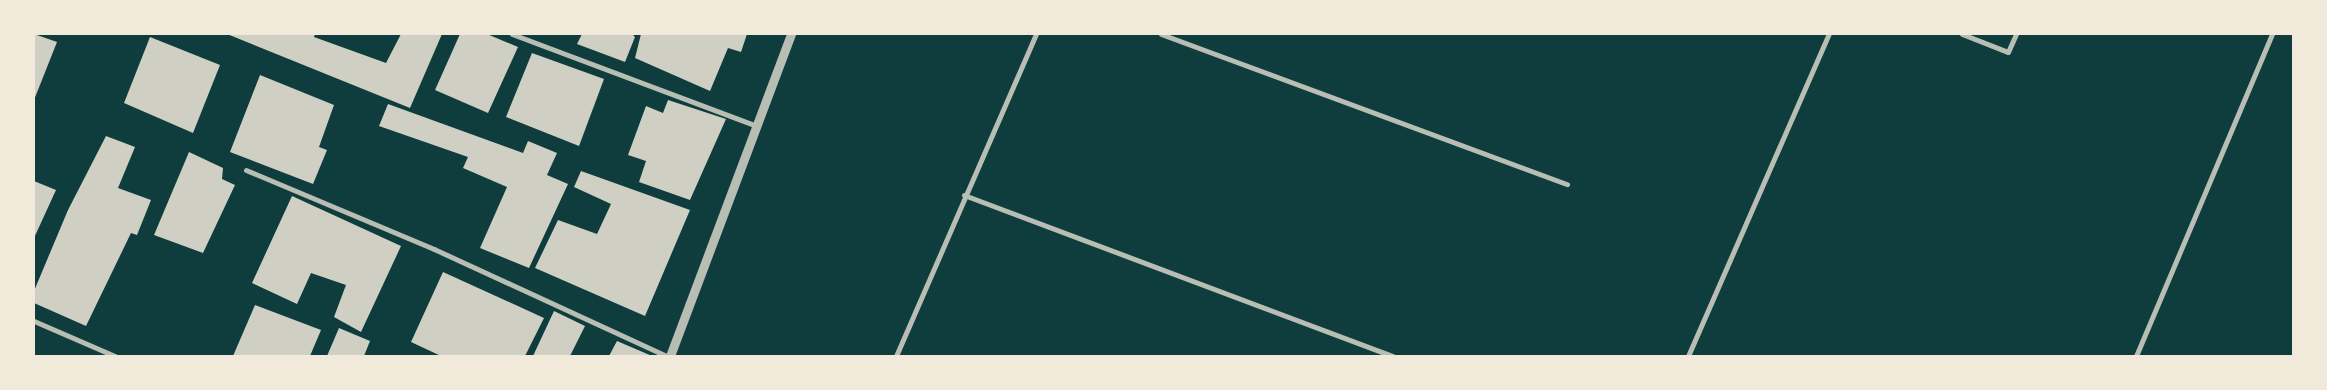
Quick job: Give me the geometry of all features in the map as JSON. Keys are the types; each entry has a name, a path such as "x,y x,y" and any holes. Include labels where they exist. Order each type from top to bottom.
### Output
{"street":[{"path":"512,34 757,126"},
{"path":"246,170 434,248 669,356 791,34"},
{"path":"896,356 964,195 1036,34"},
{"path":"1161,34 1566,184"},
{"path":"1688,356 1829,34"},
{"path":"1962,34 2008,52 2016,34"},
{"path":"2136,356 2272,34"},
{"path":"964,195 1393,356"},
{"path":"34,321 115,356"}],"building":[{"path":"34,34 57,42 34,100"},
{"path":"227,34 315,34 314,37 386,63 401,34 442,34 410,108"},
{"path":"460,34 487,34 518,47 488,113 435,90"},
{"path":"582,34 632,34 635,37 625,62 577,44"},
{"path":"641,34 747,34 741,52 728,48 710,91 635,58"},
{"path":"150,37 220,65 193,133 124,103"},
{"path":"532,53 604,79 579,146 506,117"},
{"path":"260,75 334,105 319,147 327,150 313,184 230,152"},
{"path":"668,100 726,119 690,200 639,182 646,161 628,155 646,106 663,113"},
{"path":"388,104 523,153 528,141 557,153 547,175 568,184 529,268 480,248 507,187 463,168 468,157 379,126"},
{"path":"106,136 135,147 118,188 151,200 137,235 131,233 86,326 34,303 34,291 68,210"},
{"path":"189,152 223,168 222,179 235,185 203,253 154,235"},
{"path":"581,171 690,210 645,316 535,268 558,220 597,234 611,204 574,187"},
{"path":"34,181 56,190 34,238"},
{"path":"292,196 401,246 361,332 334,317 346,285 311,273 297,304 252,283"},
{"path":"443,272 544,318 525,356 441,356 411,342"},
{"path":"255,305 321,330 310,356 233,356"},
{"path":"554,311 585,326 570,356 533,356"},
{"path":"339,328 370,341 364,356 327,356"},
{"path":"617,341 652,356 609,356"}]}
